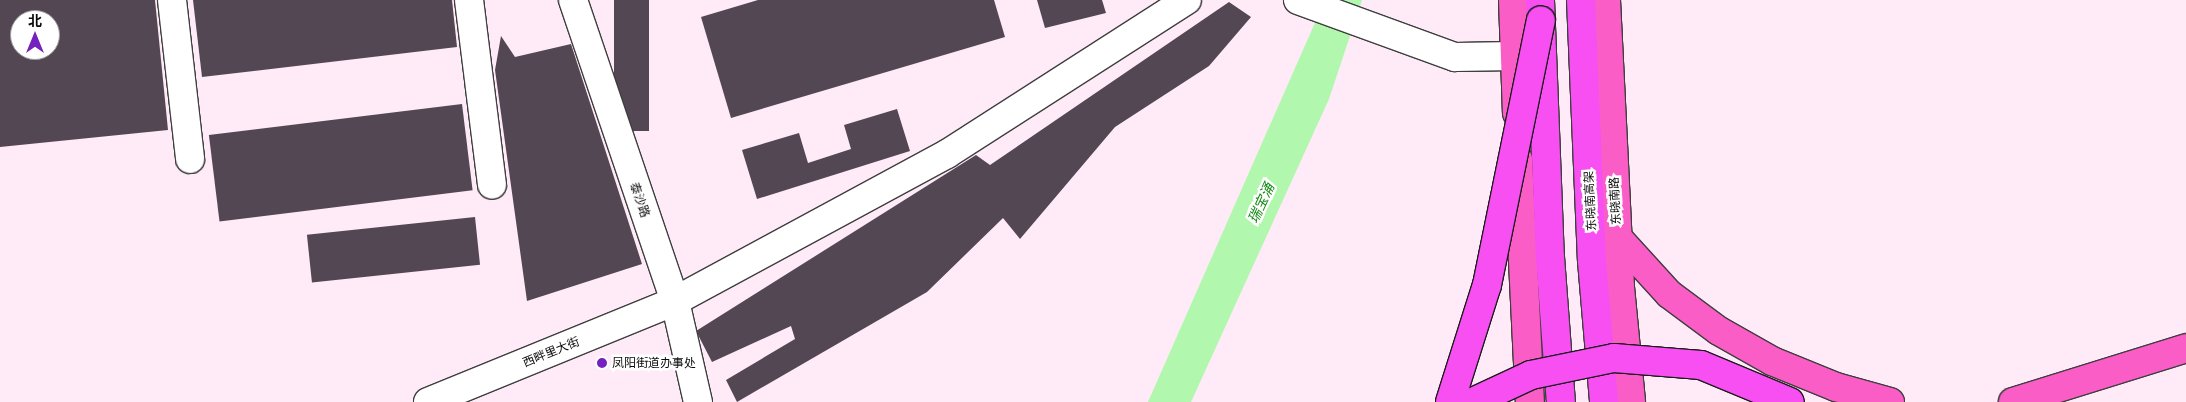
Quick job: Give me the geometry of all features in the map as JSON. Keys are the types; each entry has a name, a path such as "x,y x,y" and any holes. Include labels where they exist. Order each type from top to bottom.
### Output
{"highway":[{"name":"东晓南高架","path":"1581,0 1593,270 1604,402"},
{"path":"1450,402 1487,286 1540,10"},
{"path":"1540,10 1550,257 1561,402"},
{"path":"1473,402 1531,375 1614,358 1651,358 1700,365 1790,402"}],"main road":[{"path":"1513,0 1530,402"},
{"name":"东晓南路","path":"1606,0 1617,237 1630,402"},
{"path":"1617,237 1669,294 1719,331 1772,361 1836,387 1890,402"},
{"path":"2012,402 2186,348"}],"street":[{"path":"172,0 190,159"},
{"path":"469,0 492,185"},
{"name":"泰沙路","path":"573,0 675,302 698,402"},
{"name":"西畔里大街","path":"428,402 675,302 947,154 1187,0"},
{"path":"1298,0 1368,28 1455,57 1515,56"}],"water":[{"name":"瑞宝涌","path":"1325,0 1362,0 1329,99 1191,402 1148,402"}],"building":[{"path":"0,0 155,0 168,130 0,147"},
{"path":"193,0 452,0 457,47 202,77"},
{"path":"614,0 649,0 649,131 614,131"},
{"path":"758,0 994,0 1005,37 731,118 701,17"},
{"path":"1037,0 1102,0 1106,13 1045,28"},
{"path":"1229,2 1251,17 1209,66 1115,127 1020,239 1003,218 927,292 737,402 726,380 795,339 791,326 712,362 696,331 976,155 990,165"},
{"path":"501,36 515,57 571,44 642,264 527,301 495,70"},
{"path":"462,104 473,190 220,221 209,135"},
{"path":"897,109 910,151 757,199 742,150 799,133 808,163 851,149 844,125"},
{"path":"475,217 480,265 312,282 307,235"}],"place":[{"name":"凤阳街道办事处","path":"602,363"}]}
